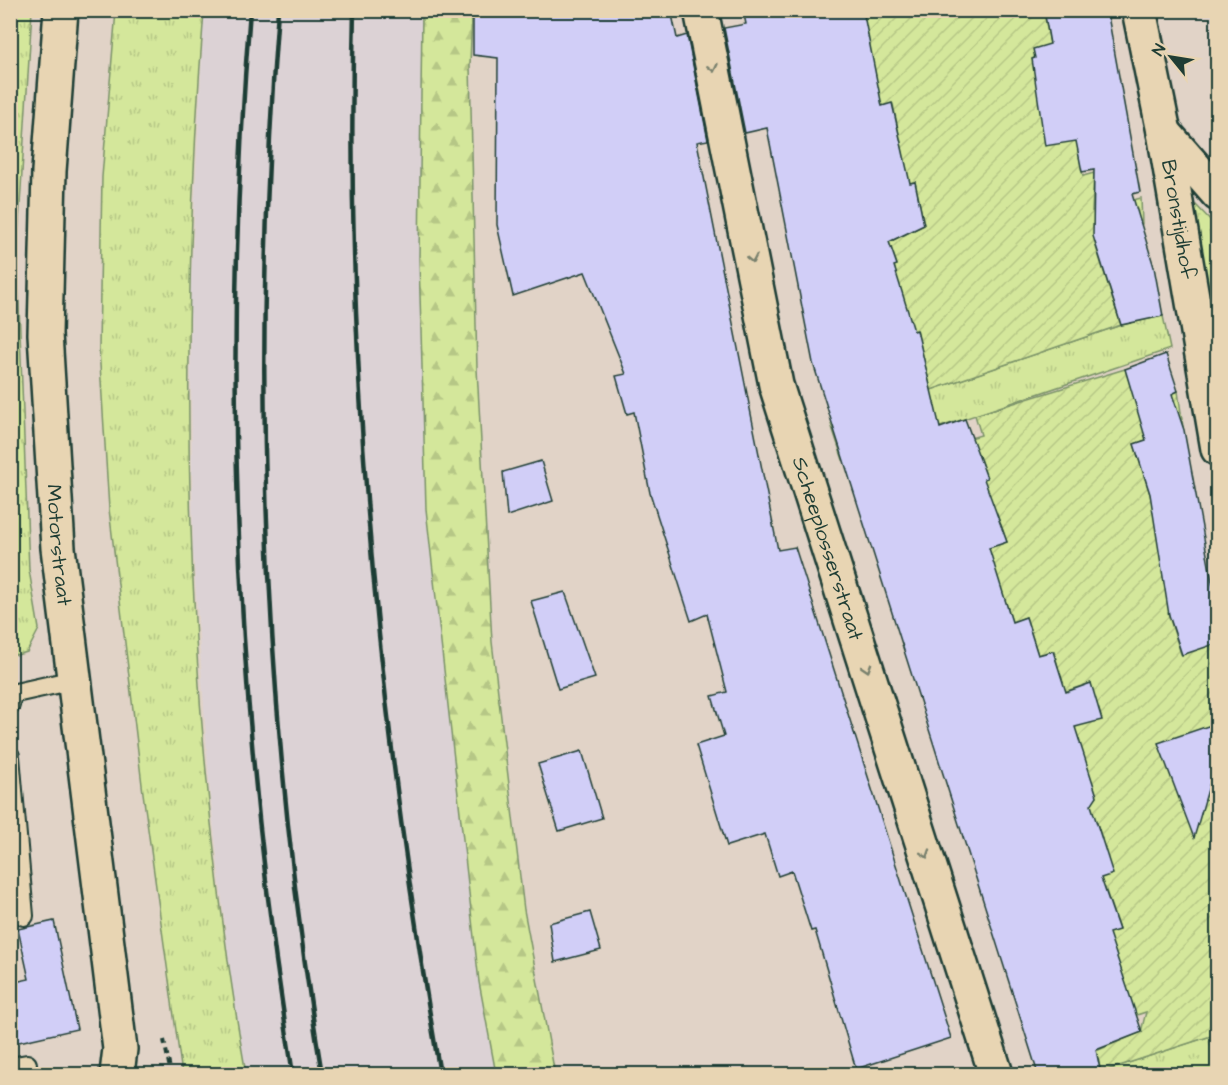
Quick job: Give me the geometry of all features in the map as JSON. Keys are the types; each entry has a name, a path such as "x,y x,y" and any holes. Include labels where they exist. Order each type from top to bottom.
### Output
{"street":[{"name":"Motorstraat","path":"61,10 49,171 45,334 58,548 120,1049 117,1074"},
{"name":"Scheeplosserstraat","path":"701,10 776,385 996,1074"},
{"name":"Bronstijdhof","path":"1139,10 1164,132 1218,449"},
{"name":"Bronstijdhof","path":"1164,132 1218,194"}],"lane":[{"path":"10,705 11,694 74,680"},
{"path":"10,756 24,916"}],"path":[{"path":"164,1037 171,1074"}],"shaded area":[{"path":"204,11 422,11 419,259 426,509 479,982 496,1074 246,1074 229,963 210,793 193,549 190,301"}],"green space":[{"path":"32,10 17,253 29,570 39,629 27,652 17,655 10,652 10,11"},
{"path":"116,11 204,11 195,144 190,277 189,410 192,544 199,677 210,810 226,943 246,1074 182,1074 143,793 109,509 99,348 102,177"},
{"path":"422,11 472,11 470,65 477,369 492,642 524,910 555,1074 496,1074 479,982 426,509 419,259"},
{"path":"860,11 1044,11 1050,44 1032,59 1074,107 1083,176 1094,173 1092,211 1141,198 1142,224 1095,244 1121,325 931,390 917,331 909,332 894,265 897,264 889,242 924,225 915,182 844,196 903,154 893,104 853,111"},
{"path":"1196,205 1217,227 1217,363 1190,206"},
{"path":"1163,316 1170,349 843,460 831,424 1121,325"},
{"path":"1125,369 1137,405 1178,391 1183,427 1134,444 1150,494 1175,611 1168,613 1181,654 1217,643 1217,1034 1101,1072 1096,1051 1141,1032 1146,1012 1084,1032 1064,949 1119,929 1105,888 1050,907 1102,839 1097,823 1067,830 1097,796 1073,728 1078,726 1091,683 993,715 1058,667 1054,651 1038,655 1026,617 1012,622 988,548 1007,542 1001,525 967,484 987,478 979,456 932,449 981,435 975,415"},
{"path":"1217,1034 1217,1071 1205,1074 1094,1074"}],"building":[{"path":"473,10 671,10 677,38 687,35 708,140 697,142 778,550 795,547 951,1038 856,1069 815,930 811,931 792,871 778,876 765,834 727,846 696,745 724,736 712,696 727,692 707,614 691,621 650,493 634,412 627,414 616,376 626,374 585,272 513,296 497,225 498,58 473,55"},
{"path":"743,10 863,10 882,106 892,103 910,183 915,182 924,225 889,242 914,331 917,330 940,428 965,419 987,478 984,479 1007,542 989,548 1012,622 1026,617 1038,655 1053,651 1066,692 1091,683 1102,720 1075,727 1097,796 1091,805 1113,874 1101,878 1119,930 1109,933 1142,1032 1096,1050 1101,1074 1038,1074 813,363 767,128 745,133 724,28 746,24"},
{"path":"1044,10 1107,10 1140,192 1132,194 1154,267 1163,316 1121,325 1093,236 1094,170 1082,172 1076,141 1045,146 1032,59 1035,58 1033,49 1050,44"},
{"path":"1166,354 1178,391 1172,394 1184,430 1218,614 1218,643 1182,655 1169,615 1150,494 1134,444 1146,440 1125,369"},
{"path":"541,461 553,501 507,516 503,472"},
{"path":"565,592 595,678 558,689 531,601"},
{"path":"1217,723 1217,758 1194,838 1158,743"},
{"path":"582,751 602,818 559,831 538,764"},
{"path":"590,912 601,950 555,962 549,923"},
{"path":"54,921 77,1029 10,1044 10,983 29,979 18,929"}],"railway":[{"path":"250,10 241,143 236,277 239,544 258,810 293,1074"},
{"path":"278,10 265,277 264,411 268,544 275,677 286,810 302,942 322,1074"},
{"path":"354,10 352,144 355,278 370,545 399,810 440,1074"}]}
